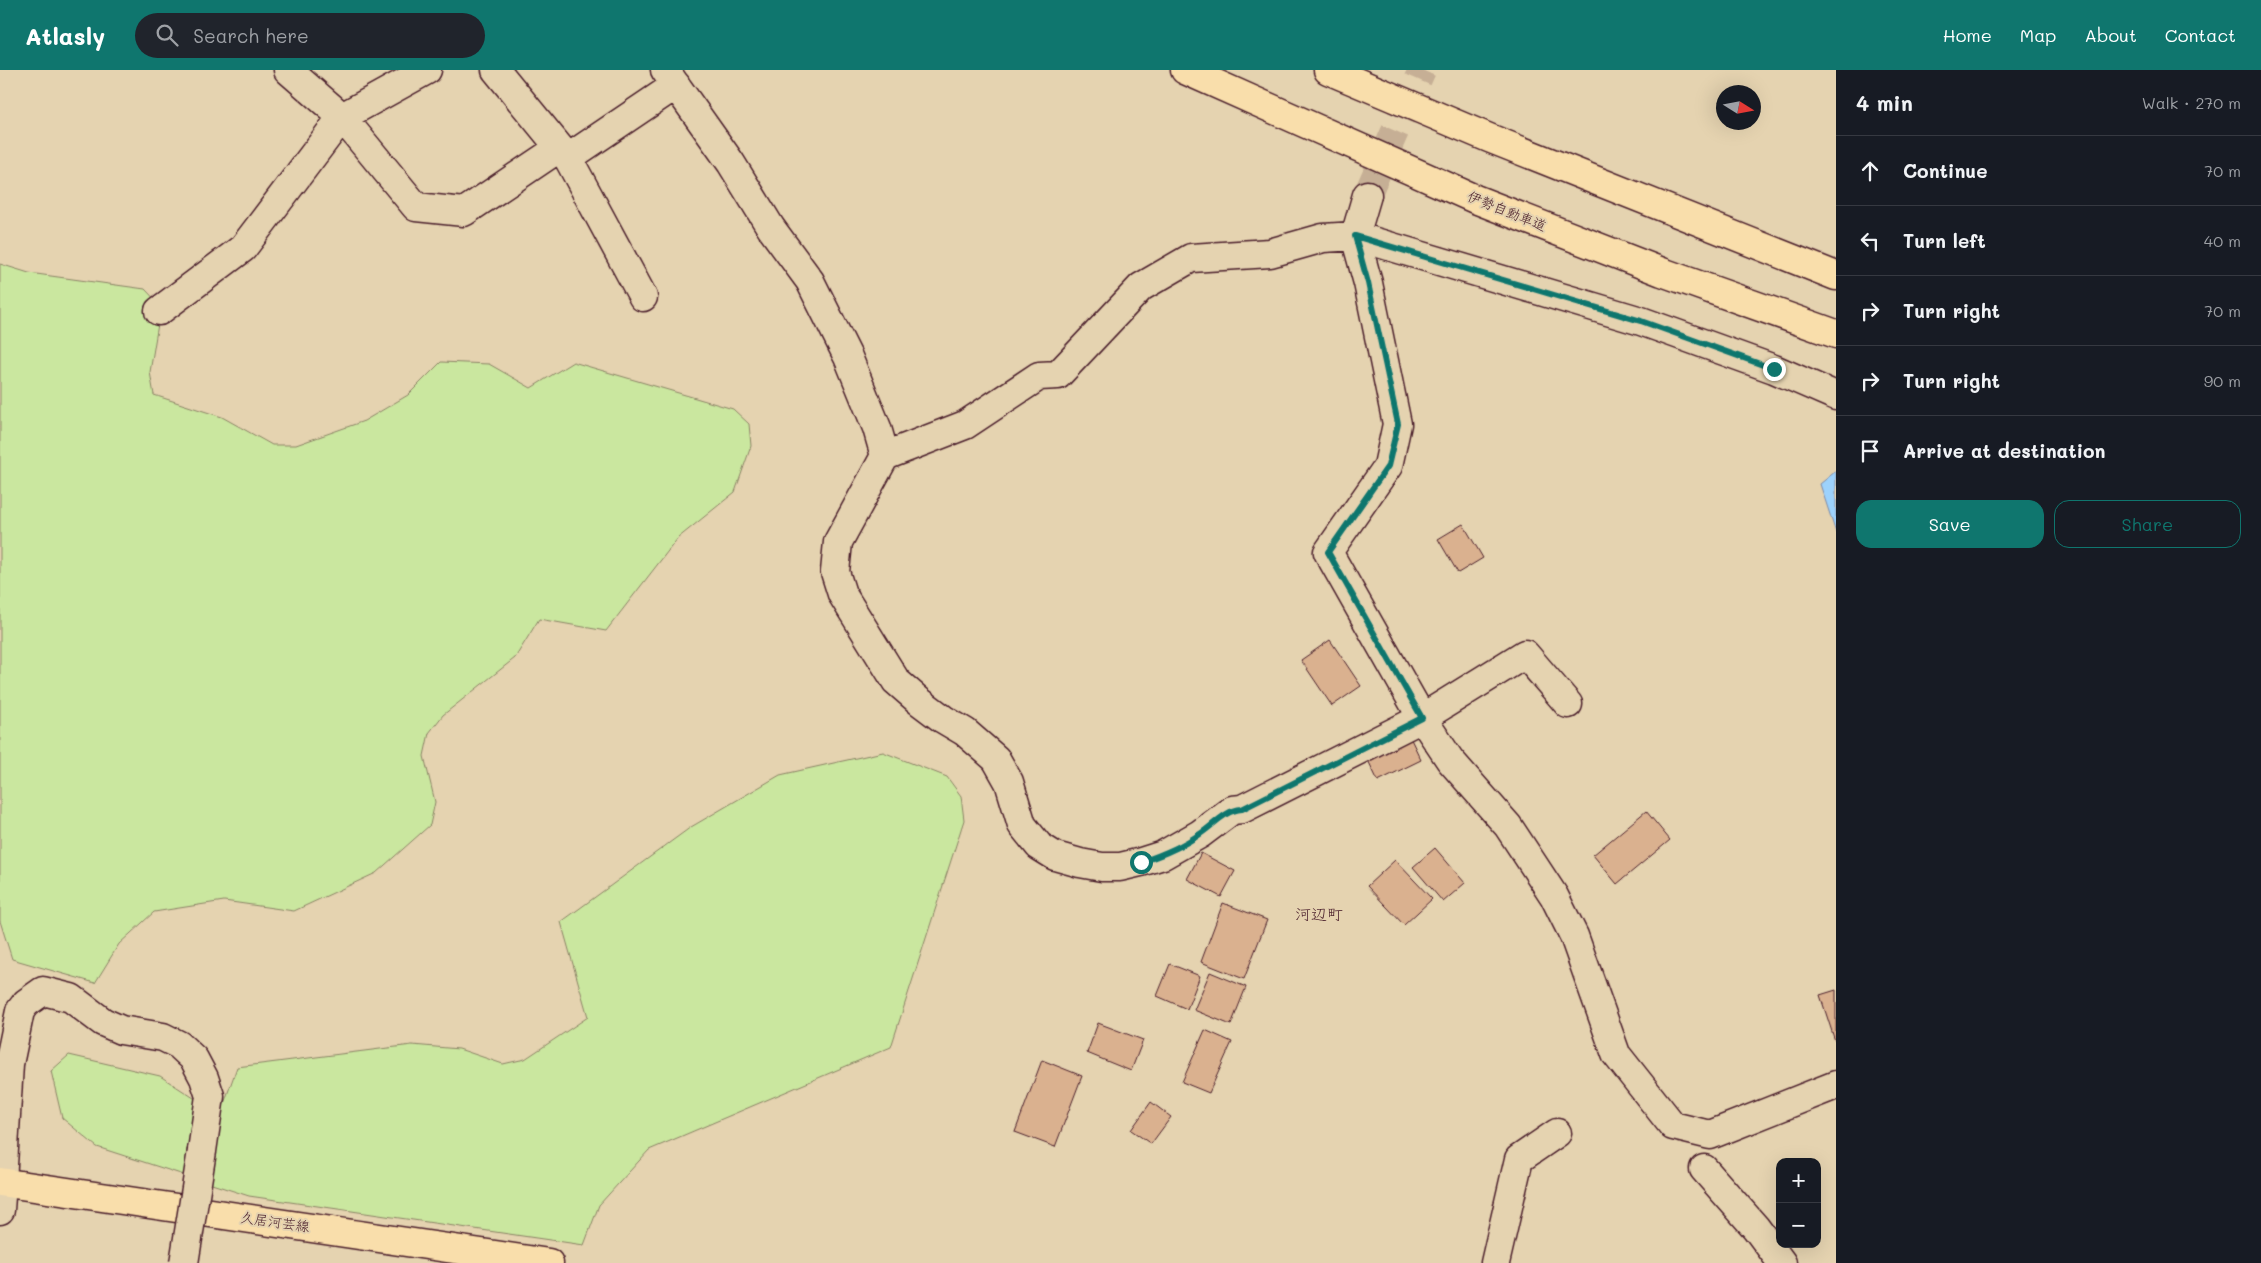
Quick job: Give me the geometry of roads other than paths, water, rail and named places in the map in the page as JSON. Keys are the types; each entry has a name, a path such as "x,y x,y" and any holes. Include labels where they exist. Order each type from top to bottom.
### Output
{"main road":[{"name":"伊勢自動車道","path":"1185,70 1475,199 1662,272 1836,334"},
{"path":"1328,70 1517,149 1836,276"},
{"name":"久居河芸線","path":"1,1182 550,1263"}],"street":[{"path":"288,70 342,117 416,207 464,212 564,153 670,78 731,163 771,228 810,281 848,357 877,428 884,456"},
{"path":"159,311 243,248 342,117 427,70"},
{"path":"496,70 564,153 643,297"},
{"path":"1367,195 1355,236 1368,283 1398,424 1388,466 1328,552 1422,718 1450,760 1508,826 1554,896 1574,936 1616,1054 1673,1126 1710,1135 1836,1084"},
{"path":"1568,704 1525,654 1422,718 1242,809 1232,810 1200,834 1163,855 1120,867 1102,867 1055,856 1039,846 1022,825 1009,782 996,759 965,732 942,719 896,681 842,594 835,572 838,542 884,456 964,425 1039,376 1058,376 1141,287 1191,258 1270,253 1323,238 1355,236 1641,321 1774,369 1836,396"},
{"path":"0,1210 10,1064 20,1011 26,1003 43,991 71,998 103,1022 121,1030 163,1037 179,1045 194,1059 204,1078 210,1096 184,1263"},
{"path":"1495,1263 1519,1159 1557,1133"},
{"path":"1704,1169 1756,1228 1782,1263"}],"water":[{"path":"1836,471 1836,533 1820,484"}],"tunnel":[{"path":"1367,195 1422,70"}],"district":[{"name":"河辺町","path":"1319,914"}]}
